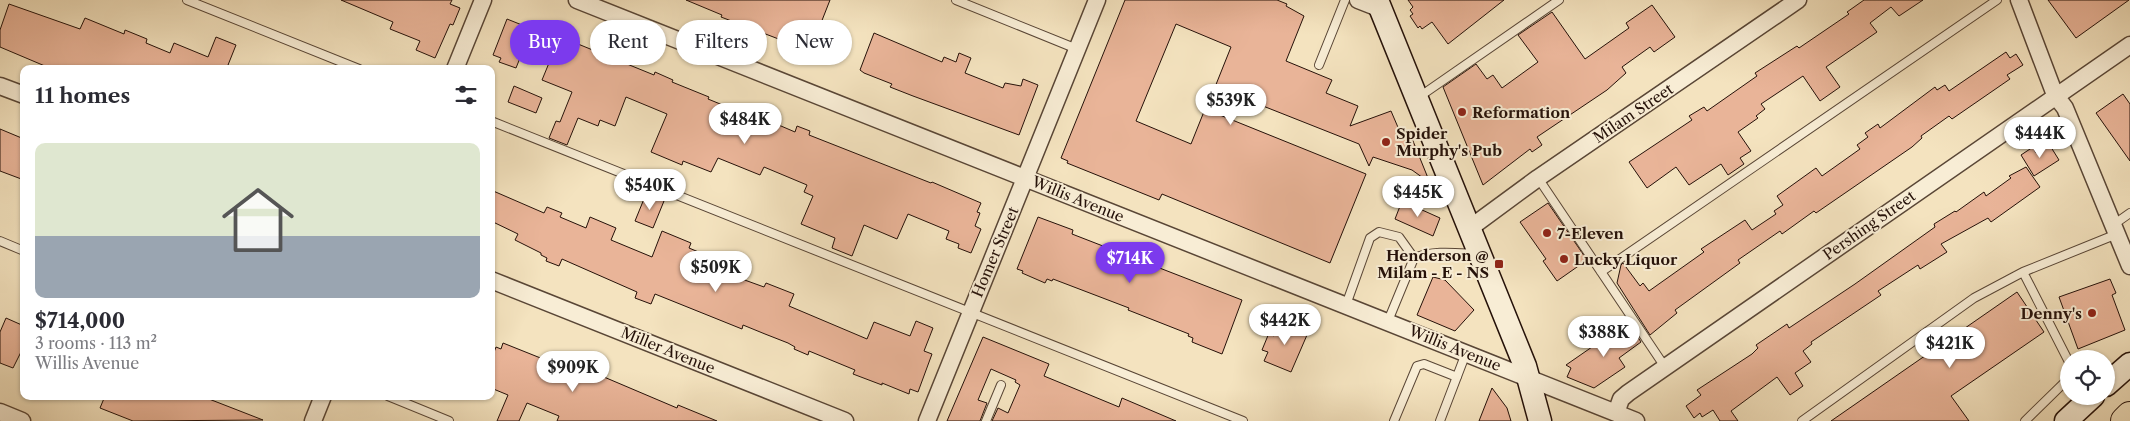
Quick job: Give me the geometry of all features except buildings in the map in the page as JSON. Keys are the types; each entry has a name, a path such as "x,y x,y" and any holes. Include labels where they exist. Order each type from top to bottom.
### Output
{"highway":[{"path":"2125,421 2130,416"}],"street":[{"path":"457,65 483,0"},
{"name":"Willis Avenue","path":"577,0 1636,421"},
{"name":"Homer Street","path":"927,421 1097,0"},
{"path":"1358,0 1379,5 1529,378 1540,421"},
{"name":"Milam Street","path":"1470,228 1538,178 1798,0"},
{"path":"2019,0 2055,95 2065,108 2130,266"},
{"name":"Pershing Street","path":"1616,413 1622,399 1628,393 2130,44"},
{"path":"0,86 20,94"},
{"name":"Miller Avenue","path":"495,282 845,421"},
{"path":"2115,377 2130,364"},
{"path":"313,421 321,400"},
{"path":"2066,421 2082,405"},
{"path":"0,412 22,421"}],"lane":[{"path":"187,0 349,65"},
{"path":"956,0 1077,49"},
{"path":"1318,65 1345,0"},
{"path":"1418,98 1559,0"},
{"path":"1601,272 1997,0"},
{"path":"495,123 1243,421"},
{"path":"1538,178 1665,367"},
{"path":"1802,421 1974,298 2023,272 2115,230 2130,213"},
{"path":"1346,305 1370,238 1379,232 1398,237 1414,258"},
{"path":"0,241 20,249"},
{"path":"1388,322 1414,258 1424,254 1442,253 1480,255"},
{"path":"2023,272 2063,350"},
{"path":"1440,421 1466,353"},
{"path":"1394,421 1416,366 1424,364 1457,377"},
{"path":"986,421 1000,385"},
{"path":"2025,421 2060,387"},
{"path":"398,400 449,421"}],"place":[{"name":"Reformation","path":"1462,112"},
{"name":"Spider Murphy's Pub","path":"1386,142"},
{"name":"7-Eleven","path":"1547,233"},
{"name":"Lucky Liquor","path":"1564,259"},
{"name":"Henderson @ Milam - E - NS","path":"1499,264"},
{"name":"Denny's","path":"2092,313"}]}
